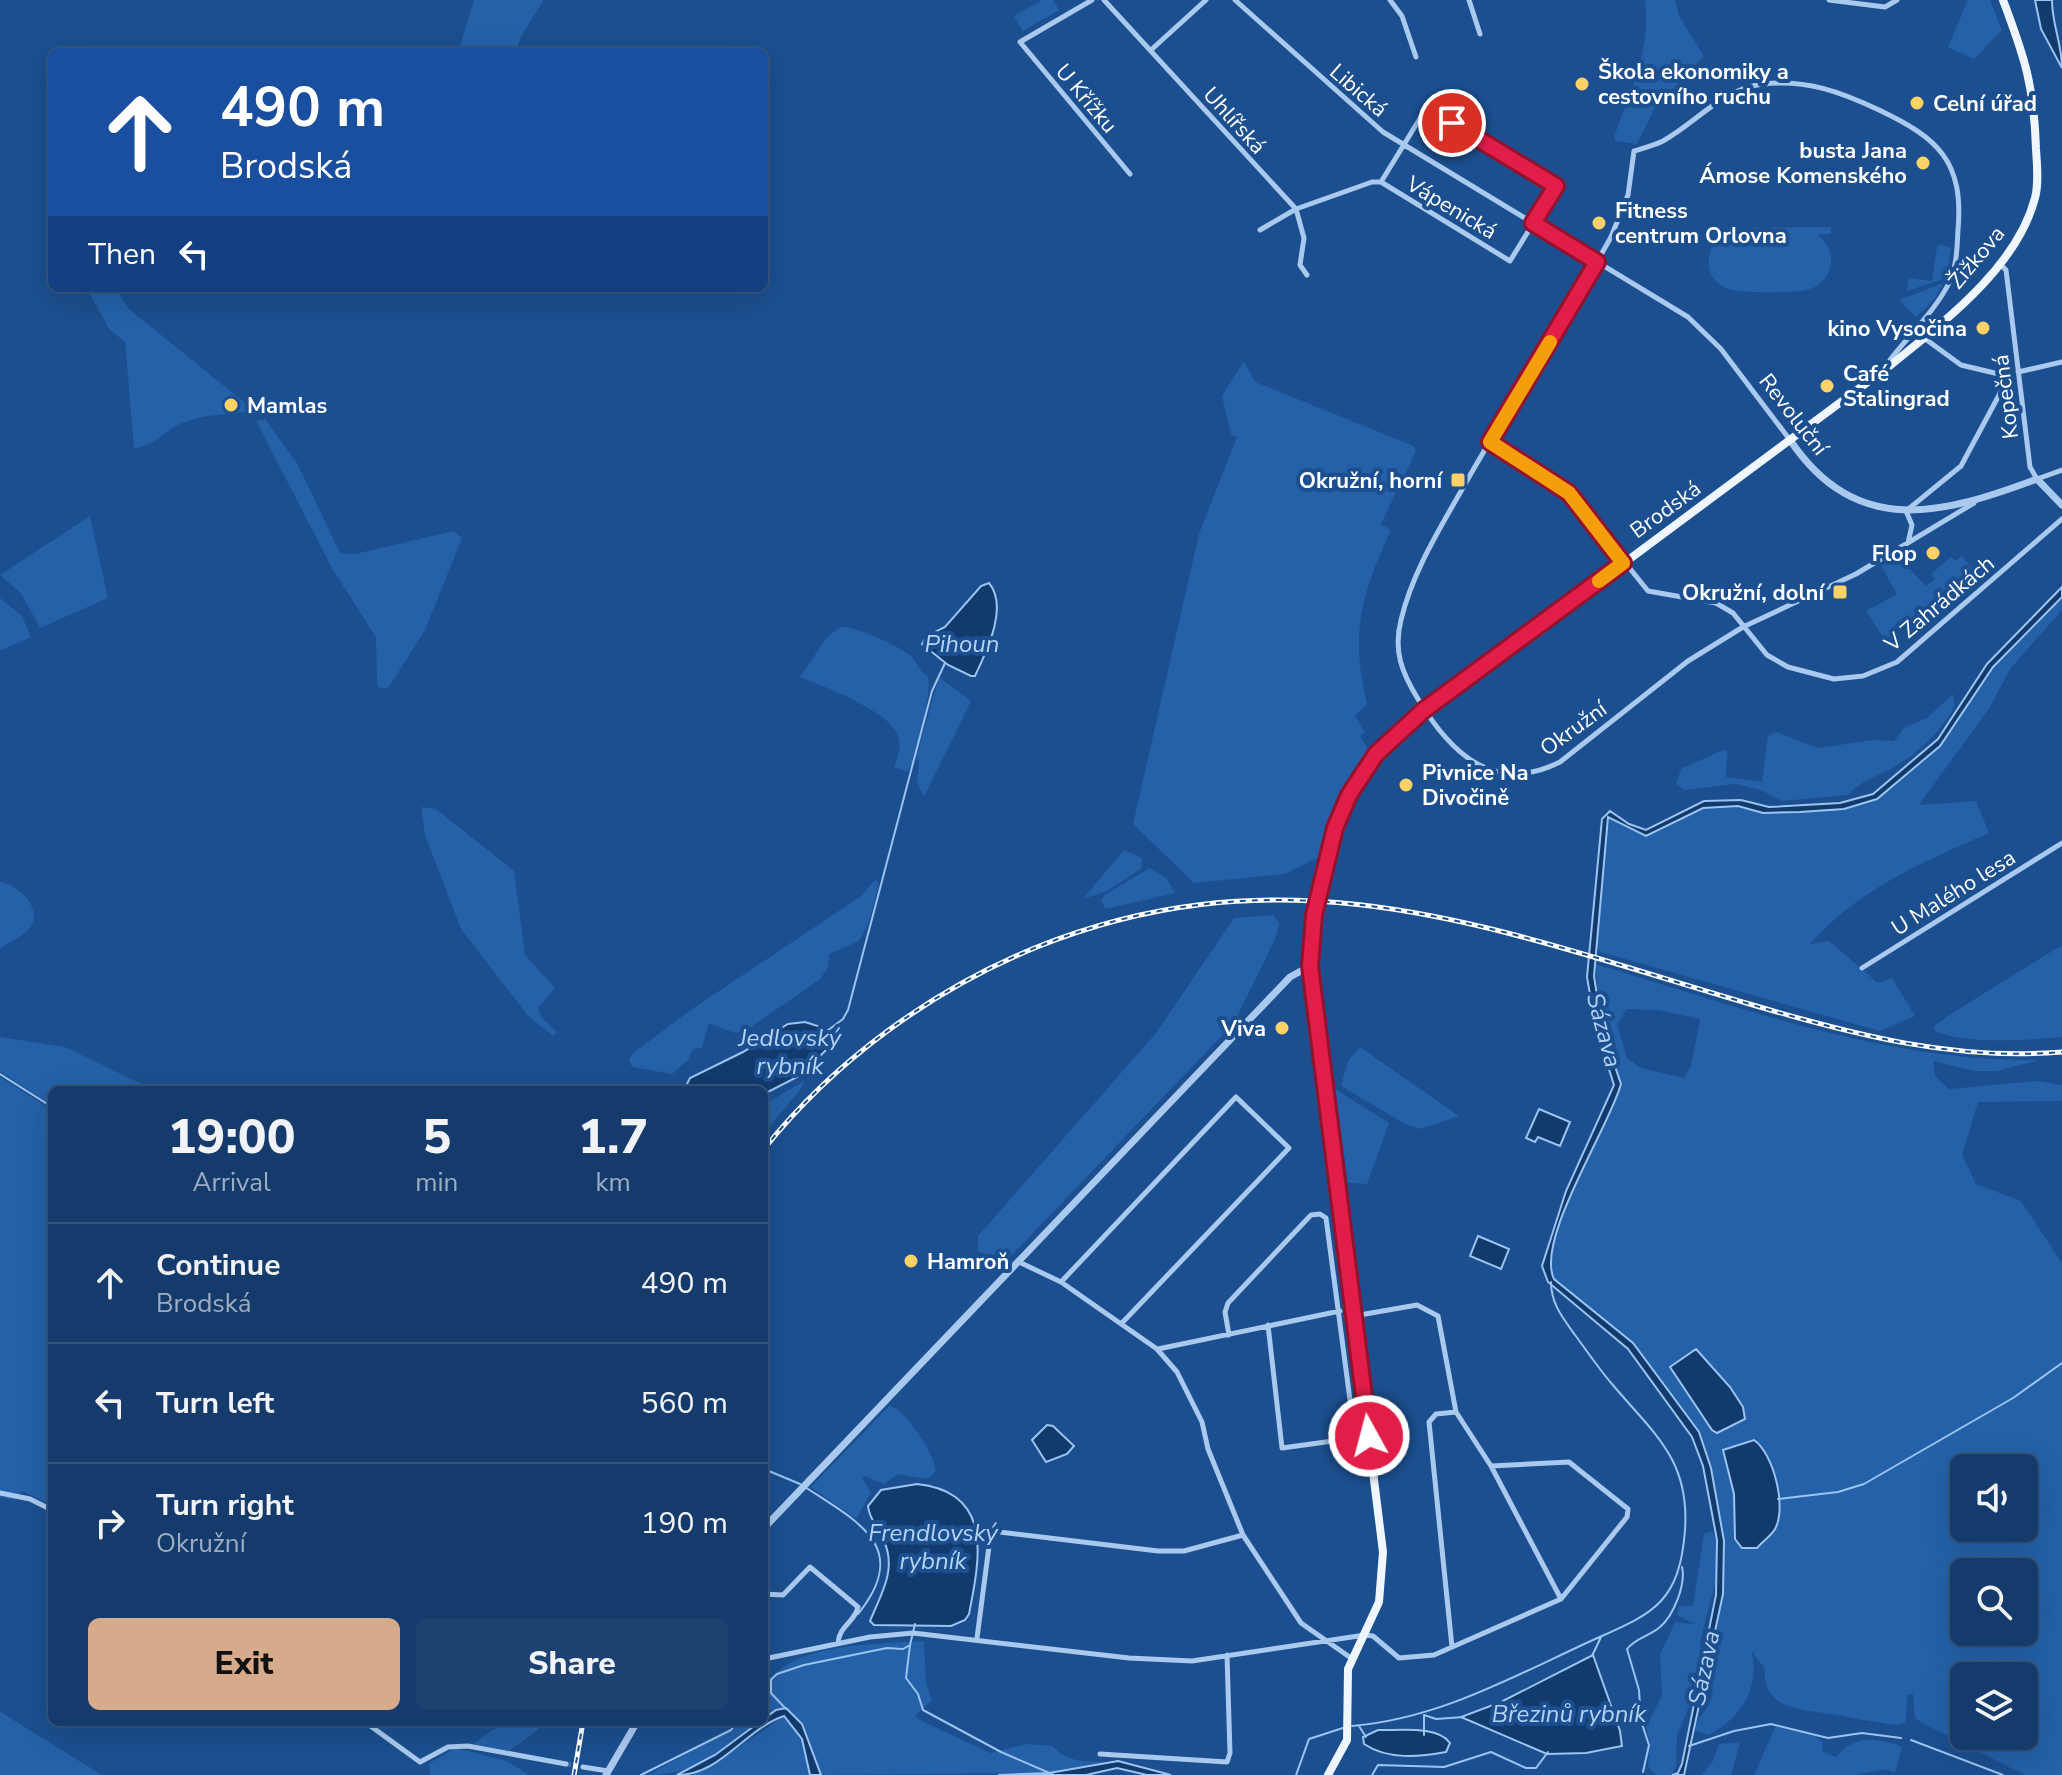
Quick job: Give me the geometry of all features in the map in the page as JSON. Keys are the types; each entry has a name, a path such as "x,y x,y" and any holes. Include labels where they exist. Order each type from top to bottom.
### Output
{"main road":[{"name":"Žižkova","path":"1892,364 1924,338 2000,263 2026,221 2037,179 2034,91 2003,0"},
{"name":"Brodská","path":"1351,1658 1379,1602 1383,1552 1310,966 1314,915 1335,828 1356,784 1388,741 1424,710 1892,364"},
{"path":"1328,1775 1343,1752 1349,1726 1351,1658"}],"street":[{"name":"U Křížku","path":"1092,0 1020,42 1130,174"},
{"name":"Uhlířská","path":"1104,0 1296,209"},
{"path":"1151,50 1206,0"},
{"name":"Libická","path":"1235,0 1363,117 1597,262"},
{"path":"1390,0 1402,16 1416,57"},
{"path":"1469,0 1482,24 1480,34"},
{"path":"1829,0 1885,7 1897,0"},
{"name":"Okružní","path":"1892,364 1890,360 1940,299 1955,267 1960,209 1952,167 1941,150 1915,128 1831,88 1785,82 1741,90 1709,107 1663,141 1634,151 1621,217 1435,539 1409,596 1399,632 1399,664 1424,710 1455,750 1475,764 1507,774 1537,772 1560,762 1688,661 1743,627 1856,574 1974,503"},
{"name":"Vápenická","path":"1260,230 1296,209 1372,182 1381,182 1510,261 1556,186 1427,107 1381,182"},
{"path":"1296,209 1304,238 1300,265 1307,275"},
{"name":"Revoluční","path":"1597,262 1688,317 1707,333 1817,473 1850,495 1881,507 1935,511 1974,503 2037,479"},
{"name":"Kopečná","path":"2000,263 2006,270 2029,464 2037,479"},
{"path":"1908,544 1912,525 1906,511 1961,466 2005,384 2003,375 1961,365 1924,338"},
{"path":"2018,372 2062,362"},
{"name":"V Zahrádkách","path":"1490,442 1569,493 1648,591 1716,603 1733,613 1767,655 1812,676 1834,679 1880,671 1918,644 2062,519"},
{"path":"2062,470 2037,479 2062,505"},
{"name":"U Malého lesa","path":"1862,968 2062,843"},
{"path":"768,1524 845,1437 1019,1262 1290,977 1310,966"},
{"path":"1061,1282 1236,1097 1289,1148 1121,1324"},
{"path":"1229,1335 1225,1312 1228,1303 1311,1215 1320,1214 1326,1218 1355,1438 1282,1448 1268,1325"},
{"path":"1019,1262 1061,1282 1157,1349 1177,1372 1192,1396 1208,1449 1243,1535 1301,1623 1351,1658"},
{"path":"1354,1316 1417,1305 1438,1316 1456,1412 1491,1466 1561,1599"},
{"path":"1157,1349 1340,1311"},
{"path":"1452,1647 1429,1422 1436,1414 1456,1412"},
{"path":"768,1658 838,1643 913,1633 1129,1658 1192,1661 1365,1635 1373,1636 1399,1658 1434,1655 1561,1599 1627,1517 1628,1509 1569,1462 1491,1466"},
{"path":"0,1493 30,1499 48,1508"},
{"path":"977,1638 991,1531 1158,1551 1184,1551 1243,1535"},
{"path":"768,1594 783,1595 810,1567 858,1607 855,1615 842,1627 838,1643"},
{"path":"1100,1754 1227,1762 1230,1753 1227,1654"},
{"path":"370,1726 420,1762 448,1747 468,1746 566,1764"},
{"path":"583,1767 607,1773 635,1726"}],"shaded area":[{"path":"474,0 543,0 518,48 459,48"},
{"path":"1042,0 1053,0 1059,10 1023,31 1014,16"},
{"path":"1645,0 1675,0 1679,16 1704,56 1654,109 1637,144 1615,141 1615,134 1643,52"},
{"path":"1968,0 1990,0 2002,30 1974,59 1948,47"},
{"path":"1831,227 1831,234 1818,235 1826,243 1831,257 1828,275 1810,289 1793,292 1741,291 1724,287 1712,276 1709,255 1721,236 1710,235 1710,228"},
{"path":"1941,244 1951,248 1946,278 1907,291 1909,278 1932,281 1937,247"},
{"path":"1943,283 1935,299 1916,317 1899,300"},
{"path":"89,292 118,292 129,309 255,411 193,419 149,444 134,448 125,342 109,329"},
{"path":"1244,361 1255,382 1414,446 1416,451 1381,524 1391,530 1372,575 1361,615 1359,656 1367,704 1355,716 1365,732 1360,736 1370,752 1338,802 1321,856 1285,874 1194,883 1133,824 1199,534 1237,437 1231,434 1222,396"},
{"path":"265,419 297,463 340,553 355,554 454,531 462,538 425,630 389,687 383,689 377,685 376,637 333,570 256,421"},
{"path":"90,516 108,598 40,628 21,593 0,575"},
{"path":"1962,556 1972,568 1886,641 1866,611 1897,594 1881,566 1898,557 1926,586 1935,579 1931,574 1951,557 1955,561"},
{"path":"2062,597 2062,610 2010,669 1990,707 1919,805 1976,801 1989,833 1871,892 1829,924 1810,944 1829,941 1878,983 1892,978 1915,1016 1880,1031 1600,952 1597,947 1608,817 1646,836 1703,808 1738,806 1767,813 1844,809 1877,799 1940,746 1993,667"},
{"path":"0,598 22,616 31,637 0,651"},
{"path":"841,627 865,633 901,649 911,655 928,676 923,725 907,772 894,767 900,744 888,722 852,699 800,677 827,637"},
{"path":"939,677 971,701 924,797 917,782 919,761 916,758"},
{"path":"1953,694 1955,706 1928,742 1901,763 1863,783 1848,795 1782,801 1761,790 1735,784 1685,790 1676,784 1681,769 1723,750 1727,751 1726,777 1762,782 1768,736 1776,732 1818,748 1873,740 1894,741 1904,728 1927,718"},
{"path":"421,807 436,809 514,871 525,955 555,988 538,1008 541,1017 557,1032 553,1036 529,1017 461,929 425,835"},
{"path":"1124,850 1142,858 1141,869 1105,892 1083,899"},
{"path":"1150,868 1166,878 1175,893 1105,909 1101,900 1105,895"},
{"path":"875,880 879,883 869,922 859,941 829,954 828,968 820,979 747,1030 735,1033 709,1023 702,1048 693,1049 688,1060 672,1074 632,1067 629,1060 632,1054 692,1009 861,896"},
{"path":"0,882 22,893 34,914 28,930 0,949"},
{"path":"1274,915 1279,924 1276,937 1234,1023 1008,1259 978,1252 978,1236 1156,1033 1234,918"},
{"path":"2062,945 2062,1037 1980,1040 1935,1031 1934,1026 1949,1015"},
{"path":"1595,964 1759,1014 1870,1042 1925,1052 2039,1060 1997,1071 1974,1071 1933,1061 1935,1076 1949,1089 2037,1081 2062,1085 2062,1101 1978,1102 1962,1155 1976,1184 2021,1201 2062,1263 2062,1775 2025,1775 1975,1750 2038,1750 2038,1662 1950,1662 1950,1737 1915,1718 1913,1694 1907,1695 1906,1723 1894,1725 1786,1705 1770,1692 1765,1669 1751,1650 1751,1688 1739,1710 1709,1735 1695,1730 1712,1695 1712,1650 1720,1633 1716,1632 1723,1594 1711,1469 1702,1437 1633,1343 1554,1279 1551,1261 1564,1211 1621,1084 1602,1028","holes":["1627,1009 1658,1010 1700,1019 1691,1066 1684,1078 1641,1068 1627,1058 1617,1024","1696,1349 1743,1407 1712,1430 1690,1393","1754,1440 1778,1499 1776,1527 1734,1528 1734,1494 1723,1451"]},
{"path":"0,1037 65,1047 146,1086 48,1086 48,1103 0,1071"},
{"path":"1360,1047 1459,1116 1420,1129 1405,1124 1341,1086 1348,1061"},
{"path":"0,1077 48,1107 48,1503 22,1491 15,1500 0,1497"},
{"path":"804,1081 801,1089 768,1128 768,1103"},
{"path":"1335,1089 1389,1123 1367,1184 1348,1183"},
{"path":"889,1406 903,1415 918,1433 936,1471 927,1479 898,1474 884,1484 864,1476 862,1478 871,1493 856,1519 811,1487"},
{"path":"1712,1531 1716,1539 1716,1580 1701,1638 1699,1683 1677,1735 1676,1767 1671,1775 1657,1775 1648,1767 1650,1742 1646,1727 1662,1695 1660,1655 1675,1622 1695,1624 1677,1615 1679,1606 1693,1606 1704,1534"},
{"path":"924,1641 926,1683 932,1700 915,1716 922,1721 990,1753 1026,1744 1053,1746 1070,1758 1105,1762 1049,1773 821,1775 802,1724 776,1710 768,1715 768,1684 776,1673 793,1662 836,1648"},
{"path":"0,1711 2,1713 102,1775 0,1775"},
{"path":"784,1716 802,1739 810,1775 692,1775 720,1760"},
{"path":"1776,1725 1813,1735 1823,1742 1822,1751 1836,1757 1850,1745 1866,1740 1884,1741 1902,1747 1895,1773 1885,1769 1855,1775 1754,1775"},
{"path":"498,1726 543,1726 509,1751 473,1744"},
{"path":"734,1726 754,1726 694,1766 648,1775"},
{"path":"1740,1742 1731,1775 1702,1775 1713,1761 1719,1744"},
{"path":"456,1748 507,1761 529,1775 430,1775 429,1763"}],"water":[{"path":"2035,0 2052,0 2062,68 2041,29"},
{"name":"Pihoun","path":"989,583 997,604 994,630 975,676 971,676 948,665 922,644 927,636 945,627 981,586"},
{"name":"Sázava","path":"2062,587 2062,597 1993,667 1940,746 1877,799 1844,809 1800,812 1763,813 1738,806 1703,808 1646,836 1608,817 1594,976 1602,1028 1621,1084 1564,1212 1551,1261 1554,1279 1633,1343 1699,1432 1711,1468 1724,1541 1723,1594 1684,1775 1672,1775 1678,1773 1682,1764 1716,1595 1717,1540 1703,1466 1692,1437 1628,1349 1548,1282 1542,1266 1566,1191 1614,1085 1596,1029 1587,977 1602,819 1610,811 1629,824 1646,830 1704,801 1741,800 1769,807 1840,803 1873,794 1938,739 1987,664"},
{"name":"Jedlovský rybník","path":"805,1022 824,1028 833,1043 801,1075 768,1092 768,1086 686,1086 690,1078 743,1052 788,1024"},
{"path":"1539,1109 1570,1122 1560,1146 1538,1137 1535,1142 1526,1138"},
{"path":"1478,1236 1509,1249 1501,1269 1470,1256"},
{"path":"1696,1349 1730,1387 1743,1407 1745,1419 1717,1433 1670,1367"},
{"path":"1047,1425 1053,1426 1074,1446 1067,1454 1046,1462 1032,1440"},
{"path":"1754,1440 1773,1469 1780,1508 1773,1532 1757,1548 1742,1548 1735,1539 1734,1494 1723,1450"},
{"name":"Frendlovský rybník","path":"917,1484 942,1490 959,1500 970,1514 978,1550 969,1614 965,1620 951,1626 874,1625 870,1621 886,1582 889,1562 884,1541 868,1506 881,1490"},
{"name":"Březinů rybník","path":"1593,1655 1620,1731 1622,1746 1586,1753 1547,1754 1461,1717 1501,1702"},
{"path":"786,1708 802,1724 821,1775 810,1775 802,1739 784,1716 768,1723 768,1716"},
{"path":"754,1726 764,1726 707,1768 677,1775 715,1755"},
{"path":"1378,1730 1427,1731 1444,1737 1450,1743 1446,1752 1393,1755 1364,1744 1363,1737"},
{"path":"1118,1761 1171,1775 1147,1775 1117,1768 1086,1775 998,1775 1049,1773"}],"waterway":[{"path":"827,1031 843,1019 848,1010 932,691 945,663"},
{"path":"0,1074 48,1104"},
{"path":"1352,1726 1383,1722 1441,1707 1524,1672 1641,1617 1667,1594 1675,1578 1685,1530 1685,1505 1675,1466 1654,1433 1566,1323 1555,1304 1551,1282"},
{"path":"1778,1499 1838,1492 1864,1484 2013,1398 2062,1363"},
{"path":"768,1471 800,1484"},
{"path":"805,1487 859,1525 872,1538 879,1554 880,1571 873,1591 858,1614"},
{"path":"1643,1772 1649,1745 1641,1721 1639,1690 1627,1649 1660,1627 1670,1615 1680,1590 1682,1567"},
{"path":"910,1645 915,1624"},
{"path":"1592,1656 1601,1637"},
{"path":"768,1682 777,1674 804,1665 887,1648 903,1649 910,1645 906,1678 918,1694 923,1710 1001,1752 1054,1775"},
{"path":"771,1681 771,1693 786,1709"},
{"path":"1424,1735 1424,1715 1436,1719 1464,1717"},
{"path":"1689,1746 1734,1731 1771,1724 1828,1738 1862,1733 1901,1738"},
{"path":"641,1775 734,1726"},
{"path":"1359,1726 1366,1737"},
{"path":"1296,1775 1309,1739 1346,1727"},
{"path":"1911,1740 2003,1775"},
{"path":"1372,1775 1378,1765 1444,1767 1491,1752 1526,1768 1536,1768 1548,1752"}],"tunnel":[{"path":"566,1764 583,1767"}],"railway":[{"path":"768,1144 822,1086 854,1057 923,1006 960,984 1037,947 1131,917 1222,902 1311,901 1398,910 1485,927 1867,1035 1983,1053 2062,1052"},
{"path":"574,1775 582,1726"}],"slow traffic":[{"path":"1550,342 1490,442 1549,477 1569,493 1623,563 1599,581"}],"place":[{"name":"Škola ekonomiky a cestovního ruchu","path":"1582,84"},
{"name":"Celní úřad","path":"1917,103"},
{"name":"busta Jana Ámose Komenského","path":"1923,163"},
{"name":"Fitness centrum Orlovna","path":"1599,223"},
{"name":"kino Vysočina","path":"1983,328"},
{"name":"Café Stalingrad","path":"1827,386"},
{"name":"Mamlas","path":"231,405"},
{"name":"Okružní, horní","path":"1458,480"},
{"name":"Flop","path":"1933,553"},
{"name":"Okružní, dolní","path":"1840,592"},
{"name":"Pivnice Na Divočině","path":"1406,785"},
{"name":"Viva","path":"1282,1028"},
{"name":"Hamroň","path":"911,1261"}],"route":[{"path":"1369,1436 1310,966 1313,924 1335,828 1364,771 1398,731 1623,563 1561,485 1490,442 1597,262 1533,223 1556,186 1452,123"}]}
